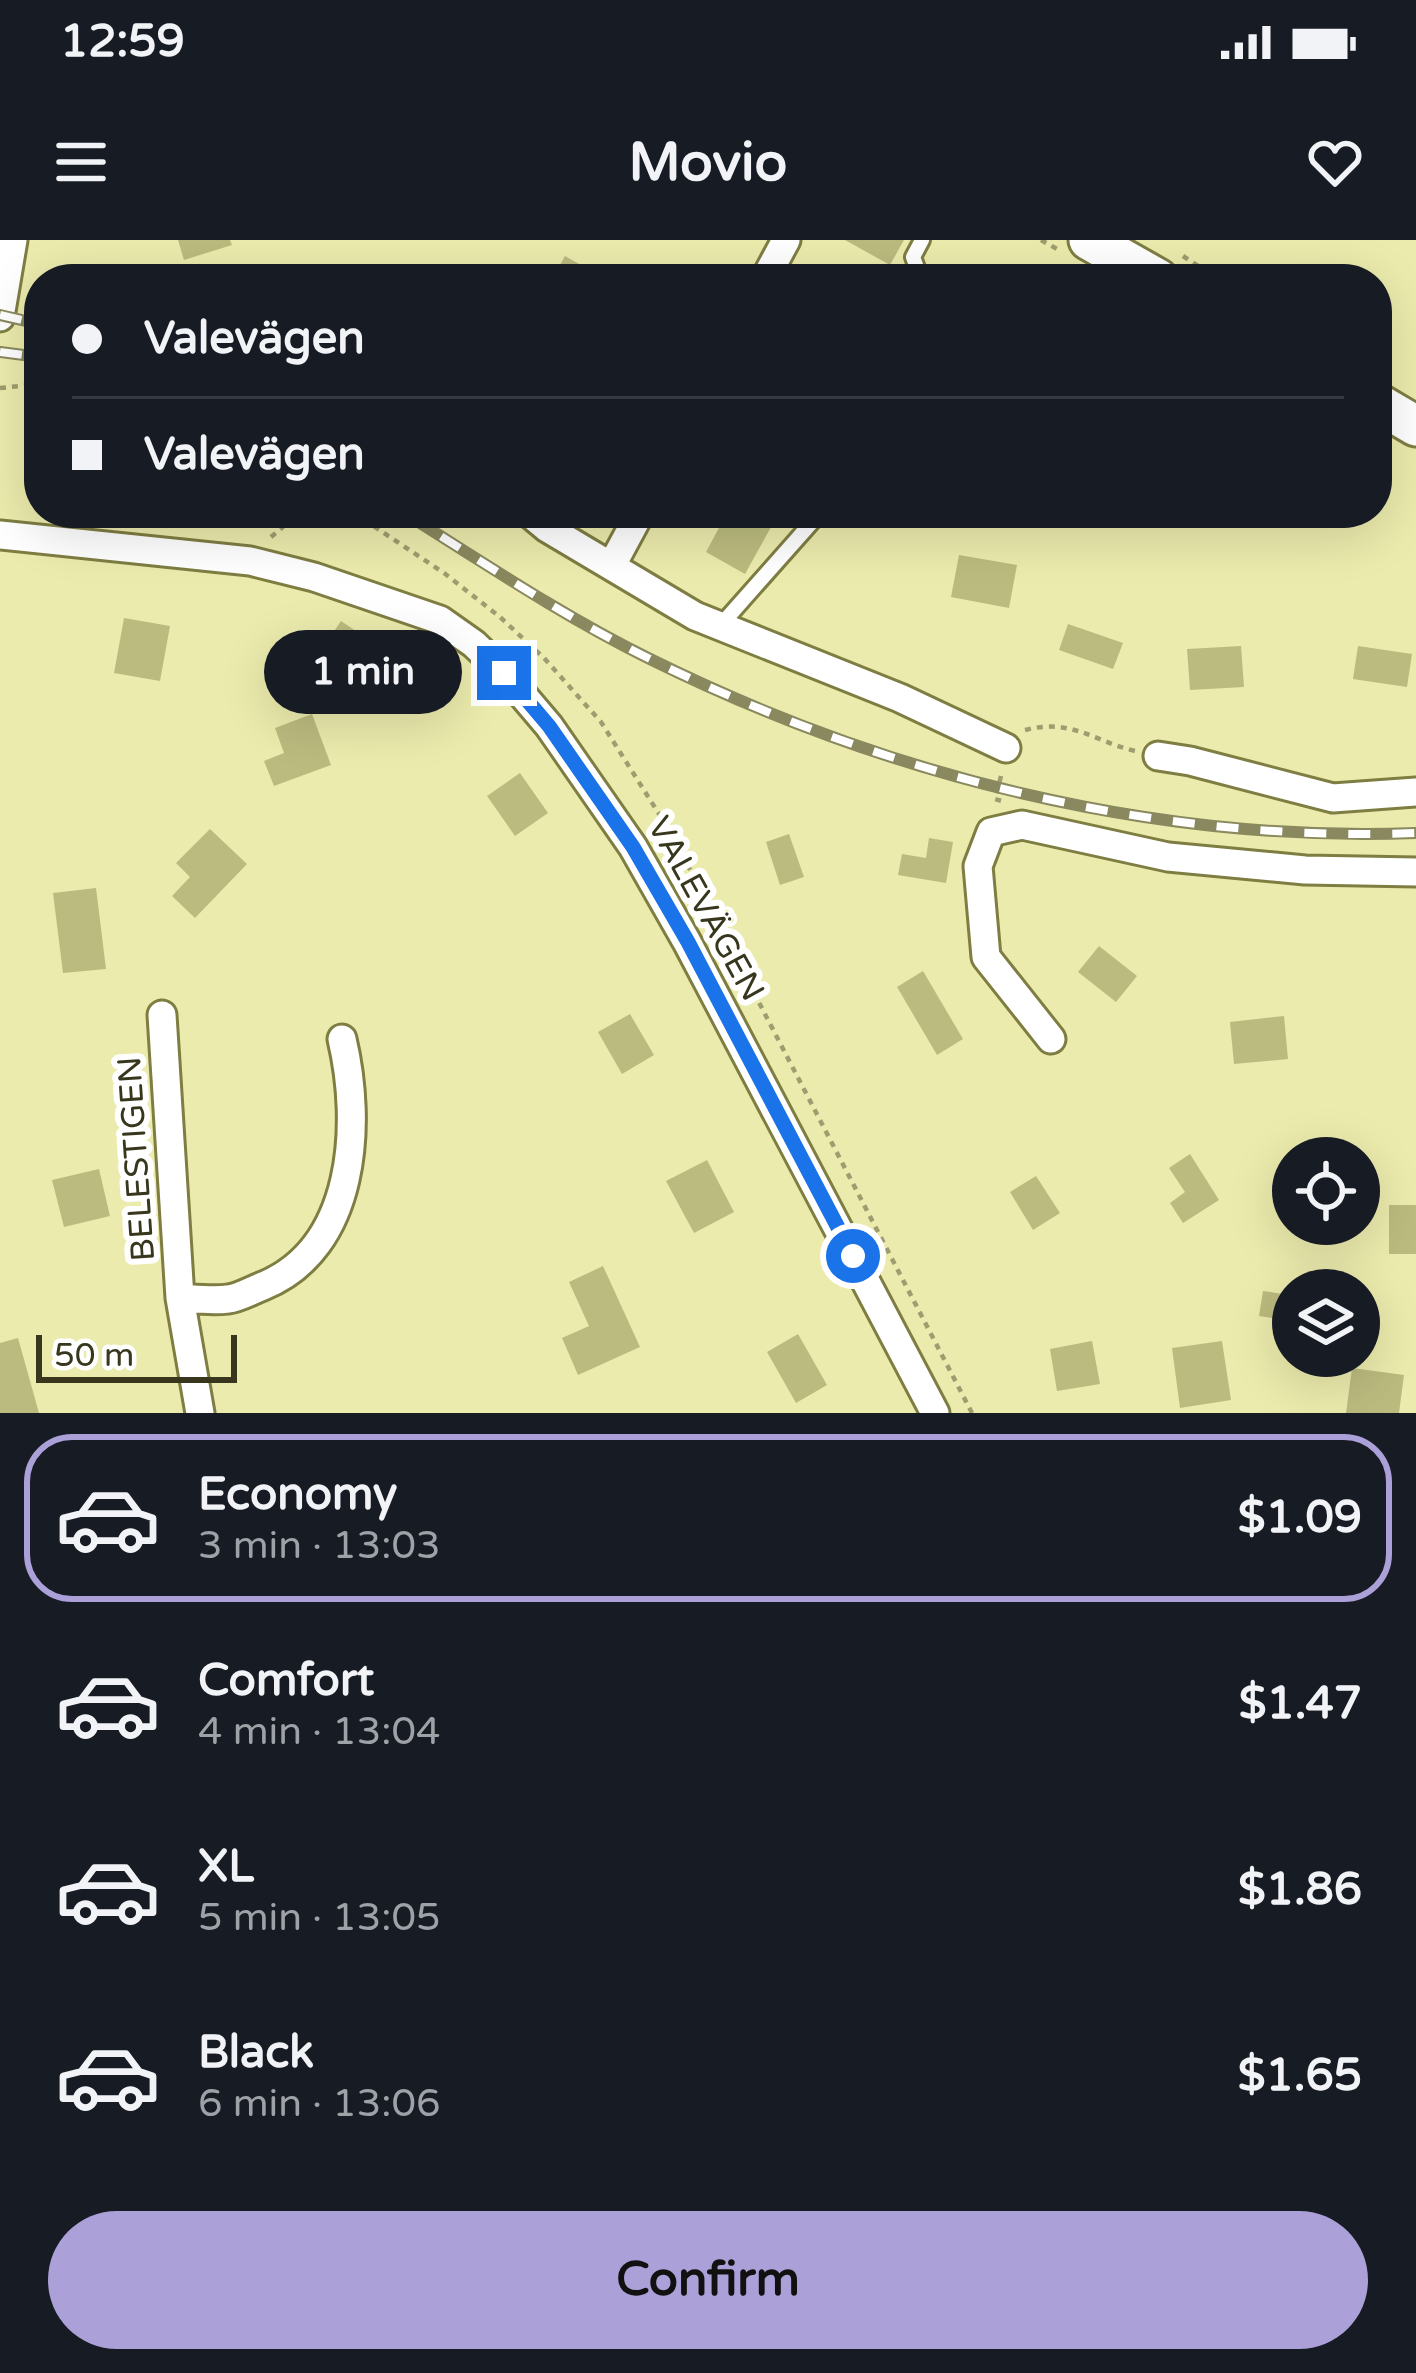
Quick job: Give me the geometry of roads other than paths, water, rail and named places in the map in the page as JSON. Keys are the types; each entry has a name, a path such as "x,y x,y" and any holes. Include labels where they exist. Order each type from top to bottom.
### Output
{"street":[{"path":"0,317 13,240"},
{"path":"1089,240 1165,264"},
{"path":"547,528 695,616 900,698 1006,748"},
{"path":"612,565 632,528"},
{"name":"VALEVÄGEN","path":"0,535 250,561 314,577 440,620 474,644 549,726 633,847 688,942 935,1413"},
{"path":"1158,756 1333,798 1416,792"},
{"path":"1051,1039 986,957 977,866 991,832 1022,825 1168,857 1305,870 1416,872"},
{"name":"BELESTIGEN","path":"162,1016 181,1298 200,1413"},
{"name":"BELESTIGEN","path":"181,1298 230,1299 272,1282 307,1260 326,1230 335,1215 353,1133 351,1078 342,1039"}],"lane":[{"path":"720,626 807,528"}],"railway":[{"path":"0,315 24,321"},
{"path":"0,352 24,355"},
{"path":"428,528 648,658 738,700 925,767 1119,813 1317,833 1416,833"}]}
